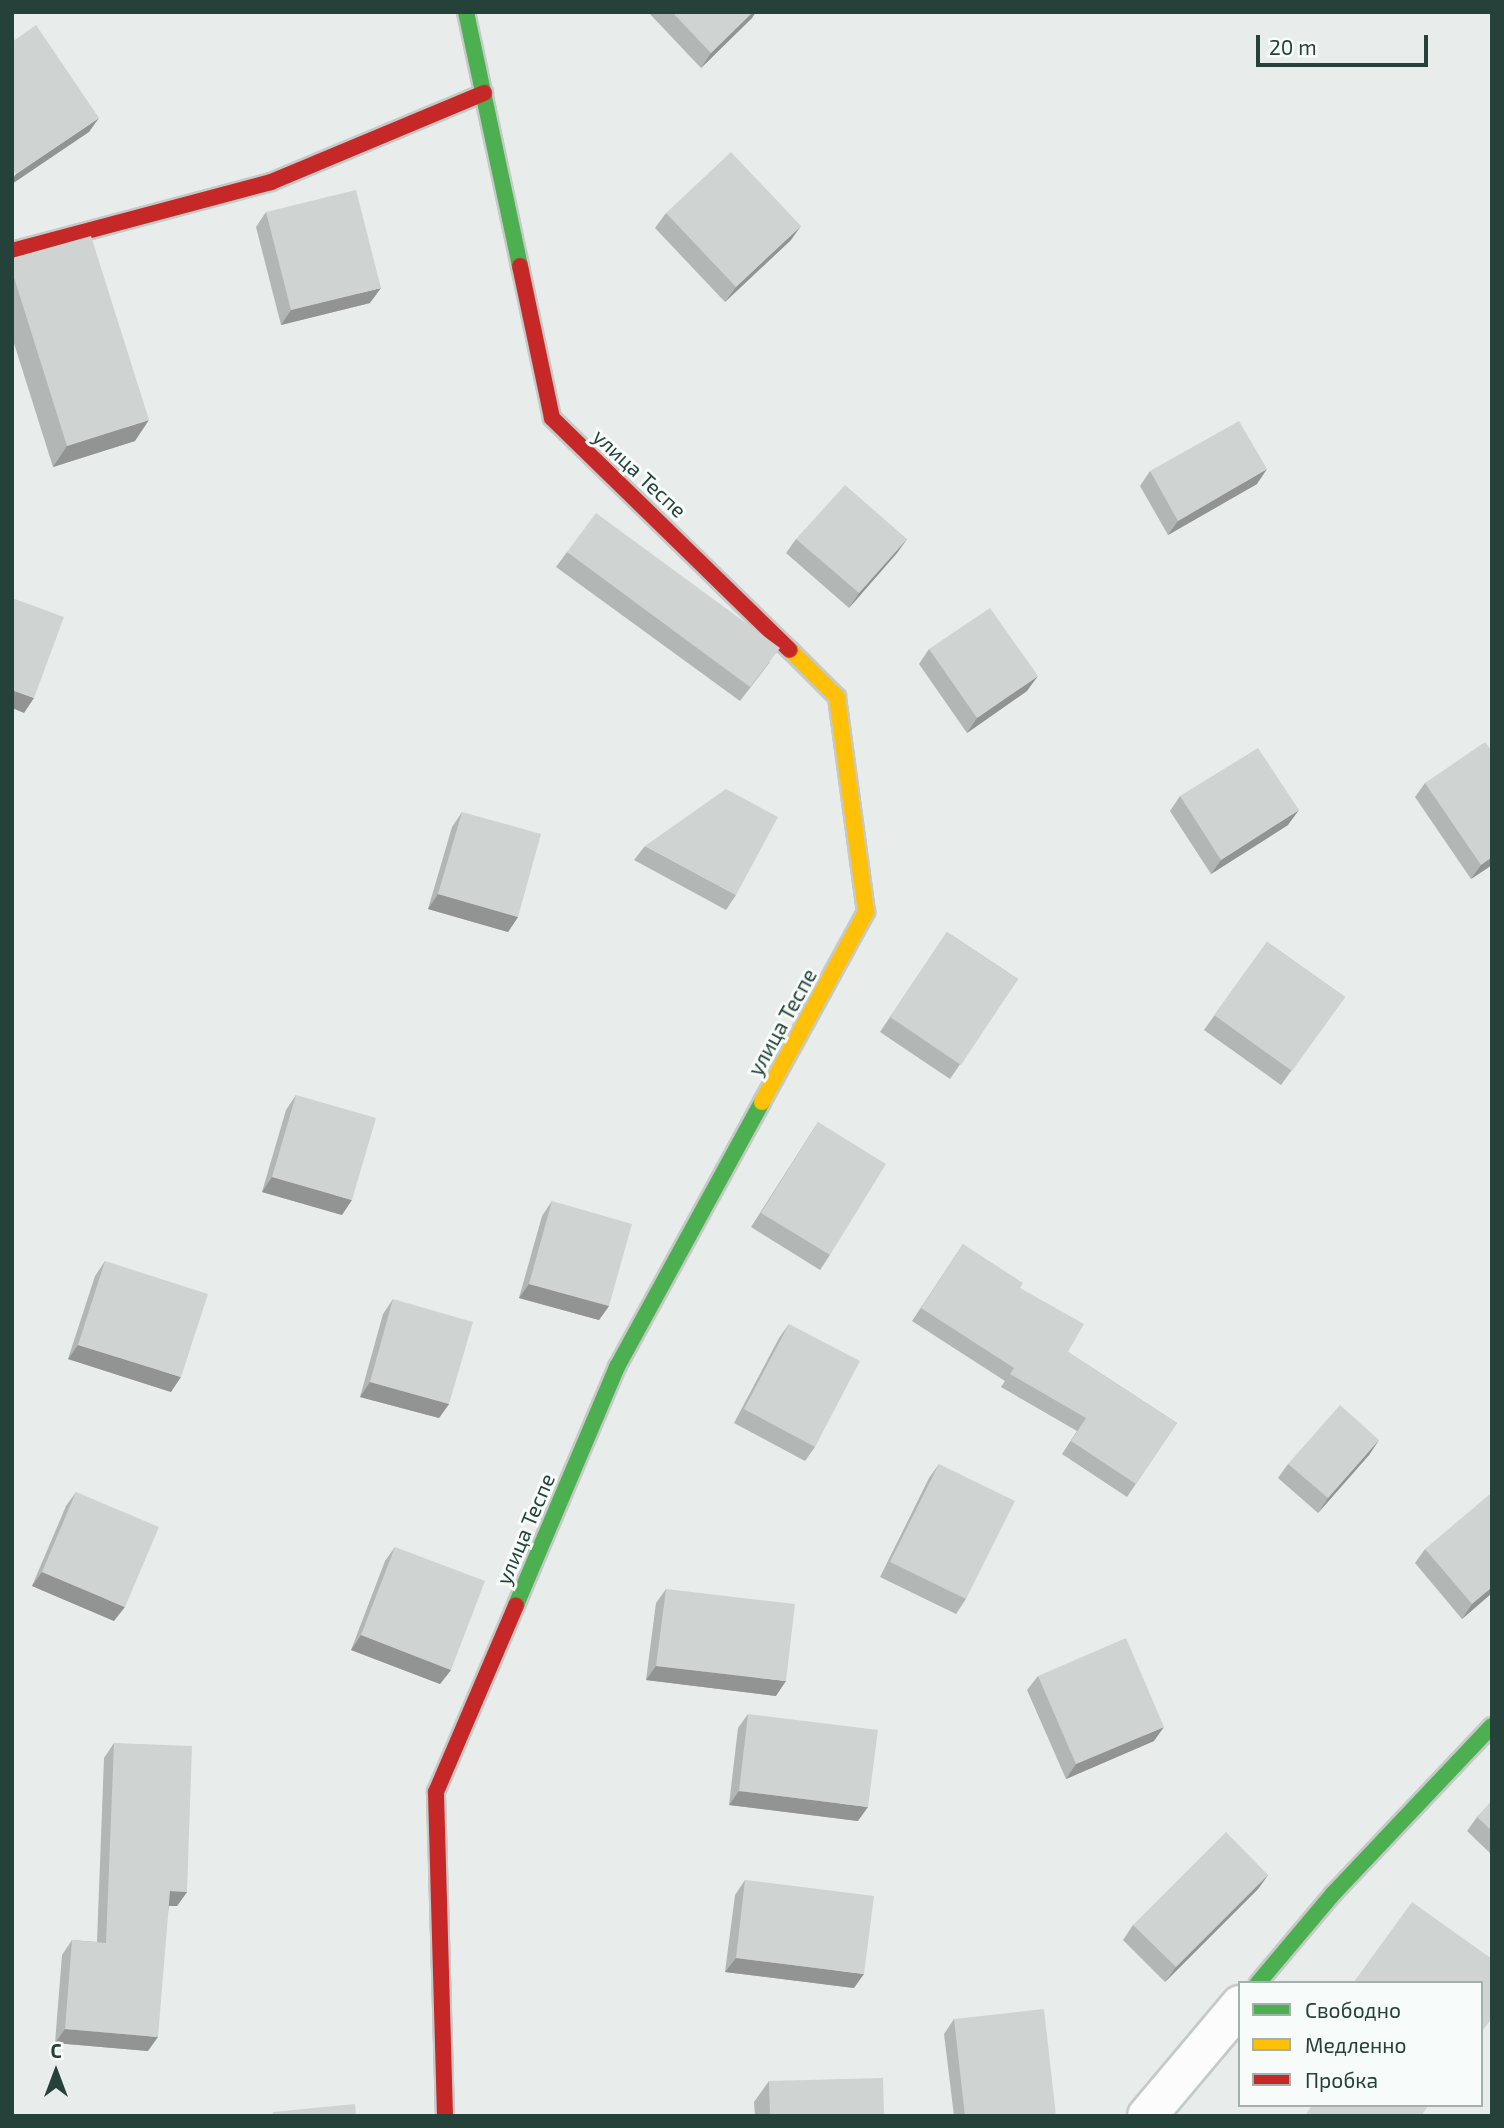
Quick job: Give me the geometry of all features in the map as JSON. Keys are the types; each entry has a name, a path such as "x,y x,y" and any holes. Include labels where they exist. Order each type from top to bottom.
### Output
{"street":[{"name":"улица Теспе","path":"445,2116 436,1792 617,1367 866,912 836,697 728,586 551,418 466,12"},
{"path":"12,251 271,182 484,93"},
{"path":"1260,1981 1333,1894 1492,1726"},
{"path":"1147,2116 1238,2007"}],"building":[{"path":"672,12 753,12 711,53"},
{"path":"36,25 99,118 16,174 12,169 12,42"},
{"path":"731,152 801,226 736,287 666,213"},
{"path":"356,190 381,288 291,310 266,212"},
{"path":"91,236 149,420 67,446 12,271 12,258"},
{"path":"1239,421 1267,469 1178,521 1150,471"},
{"path":"845,485 907,539 859,593 796,539"},
{"path":"596,513 780,648 750,687 567,552"},
{"path":"12,598 64,617 34,698 12,690"},
{"path":"990,608 1038,676 977,718 929,649"},
{"path":"1485,742 1492,751 1492,857 1481,865 1425,783"},
{"path":"1258,748 1299,810 1221,860 1180,796"},
{"path":"726,789 778,817 736,895 645,846"},
{"path":"462,812 541,834 518,917 438,894"},
{"path":"947,932 1018,979 961,1065 890,1017"},
{"path":"1267,942 1345,997 1292,1071 1214,1015"},
{"path":"296,1095 376,1118 352,1200 272,1177"},
{"path":"818,1122 886,1164 830,1255 761,1213"},
{"path":"552,1201 632,1224 609,1306 529,1284"},
{"path":"963,1244 1023,1283 1020,1288 1084,1324 1068,1352 1177,1423 1136,1484 1071,1441 1086,1418 1010,1374 1014,1368 921,1308"},
{"path":"105,1261 208,1294 181,1377 78,1345"},
{"path":"393,1299 473,1322 449,1404 370,1382"},
{"path":"789,1324 860,1361 815,1447 744,1409"},
{"path":"1340,1405 1379,1440 1328,1498 1288,1464"},
{"path":"939,1464 1015,1501 966,1599 890,1562"},
{"path":"76,1492 159,1527 125,1607 42,1572"},
{"path":"1490,1494 1492,1587 1472,1604 1425,1549"},
{"path":"395,1547 485,1581 451,1670 361,1635"},
{"path":"666,1589 795,1604 786,1681 656,1666"},
{"path":"1126,1638 1164,1727 1076,1764 1038,1676"},
{"path":"748,1714 878,1730 868,1807 739,1791"},
{"path":"114,1743 192,1746 187,1892 170,1891 158,2037 65,2029 72,1940 106,1943"},
{"path":"1492,1801 1492,1831 1477,1817"},
{"path":"1226,1832 1268,1875 1176,1967 1133,1925"},
{"path":"745,1880 874,1896 864,1974 736,1958"},
{"path":"1412,1902 1492,1959 1492,2018 1483,2030 1483,1981 1354,1981"},
{"path":"1044,2009 1056,2116 965,2116 954,2019"},
{"path":"883,2078 884,2116 770,2116 769,2081"},
{"path":"355,2104 356,2116 273,2116 273,2112"},
{"path":"1311,2107 1428,2107 1421,2116 1305,2116"}],"traffic: fast":[{"path":"466,12 520,266"},
{"path":"516,1605 617,1367 762,1102"},
{"path":"1260,1981 1333,1894 1492,1726"}],"traffic: slow":[{"path":"762,1102 866,912 837,697 790,650"}],"traffic: jam":[{"path":"12,251 271,182 484,93"},
{"path":"520,266 552,418 790,650"},
{"path":"445,2116 436,1792 516,1605"}]}
